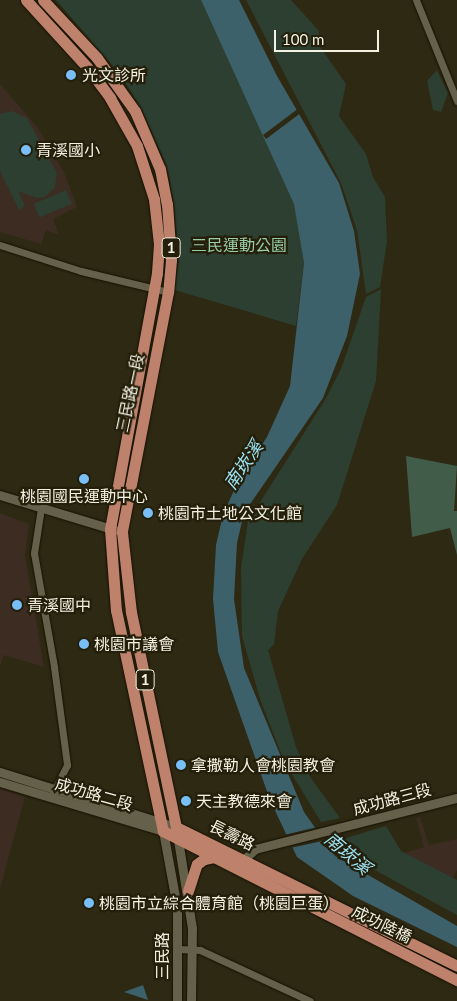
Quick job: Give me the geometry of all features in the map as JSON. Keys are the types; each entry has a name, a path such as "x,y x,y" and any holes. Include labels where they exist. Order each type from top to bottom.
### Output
{"main road":[{"name":"三民路一段","path":"26,0 87,66 110,98 138,146 149,175 157,222 159,244 154,288 110,529 112,587 132,691 163,826"},
{"name":"三民路一段","path":"43,0 113,77 135,111 160,168 167,204 172,260 168,292 122,532 131,612 177,833"},
{"path":"132,691 147,689"},
{"name":"成功路二段","path":"163,826 177,833"},
{"name":"長壽路","path":"177,833 214,857 266,885"},
{"name":"長壽路","path":"177,833 243,858 274,874"},
{"path":"188,891 197,864 204,859 214,857"},
{"name":"成功陸橋","path":"274,874 457,966"},
{"name":"成功陸橋","path":"266,885 457,980"}],"street":[{"path":"416,0 457,101"},
{"path":"0,246 81,272 168,292"},
{"path":"0,495 122,532"},
{"path":"41,508 34,553 54,667 67,765 50,798"},
{"name":"成功路二段","path":"0,772 55,790 88,804 163,826"},
{"name":"成功路二段","path":"0,782 50,798 88,804"},
{"name":"成功路三段","path":"243,858 255,849 457,798"},
{"name":"三民路","path":"163,826 173,879 179,949 177,1001"},
{"name":"三民路","path":"177,833 188,891 193,949 191,1001"},
{"path":"236,869 243,858"},
{"path":"179,949 193,949 310,1001"}],"shaded area":[{"name":"青溪國小","path":"0,84 38,128 64,172 77,207 53,219 59,235 46,230 41,244 0,232"},
{"name":"青溪國中","path":"0,513 29,524 25,555 44,667 4,655 0,667"},
{"path":"0,789 25,797 0,889"},
{"path":"420,817 429,845 457,839 457,870 453,879 404,853 424,847 416,818"}],"green space":[{"name":"三民運動公園","path":"56,0 201,0 295,204 304,263 296,326 175,290 179,260 174,203 167,166 141,107 119,73"},
{"path":"246,0 291,0 319,31 318,44 346,84 339,116 366,154 373,177 385,197 387,241 380,287 366,294 357,230 341,183"},
{"path":"437,70 448,93 441,112 433,110 427,81"},
{"path":"12,111 27,118 57,173 55,187 45,197 37,198 18,191 25,206 19,210 0,171 0,114"},
{"path":"66,190 72,204 40,217 34,204"},
{"path":"381,289 376,381 337,505 302,559 278,611 274,644 268,650 296,747 310,777 340,818 321,822 285,763 261,702 242,636 241,568 248,521 325,400 341,369 366,297"},
{"path":"406,456 457,466 454,511 457,511 457,555 450,528 412,537"},
{"path":"386,826 401,851 457,880 457,915 351,857 336,841"}],"water":[{"path":"201,0 239,0 277,76 339,183 354,231 360,274 347,336 323,398 244,513 237,543 234,599 244,668 304,812 335,856 457,926 457,947 353,896 297,857 270,800 218,652 213,599 216,545 223,515 239,479 267,437 290,386 304,263 294,204"},
{"path":"143,985 148,1000 124,992"}],"pier":[{"path":"299,108 302,112 266,139 263,135"},
{"path":"318,827 327,840 290,848 284,835"}],"place":[{"name":"光文診所","path":"71,75"},
{"name":"青溪國小","path":"26,150"},
{"name":"桃園國民運動中心","path":"84,479"},
{"name":"桃園市土地公文化館","path":"148,513"},
{"name":"青溪國中","path":"17,605"},
{"name":"桃園市議會","path":"84,644"},
{"name":"拿撒勒人會桃園教會","path":"181,765"},
{"name":"天主教德來會","path":"186,801"},
{"name":"桃園市立綜合體育館（桃園巨蛋）","path":"89,903"}],"water label":[{"name":"南崁溪","path":"243,465"},
{"name":"南崁溪","path":"348,853"}]}
